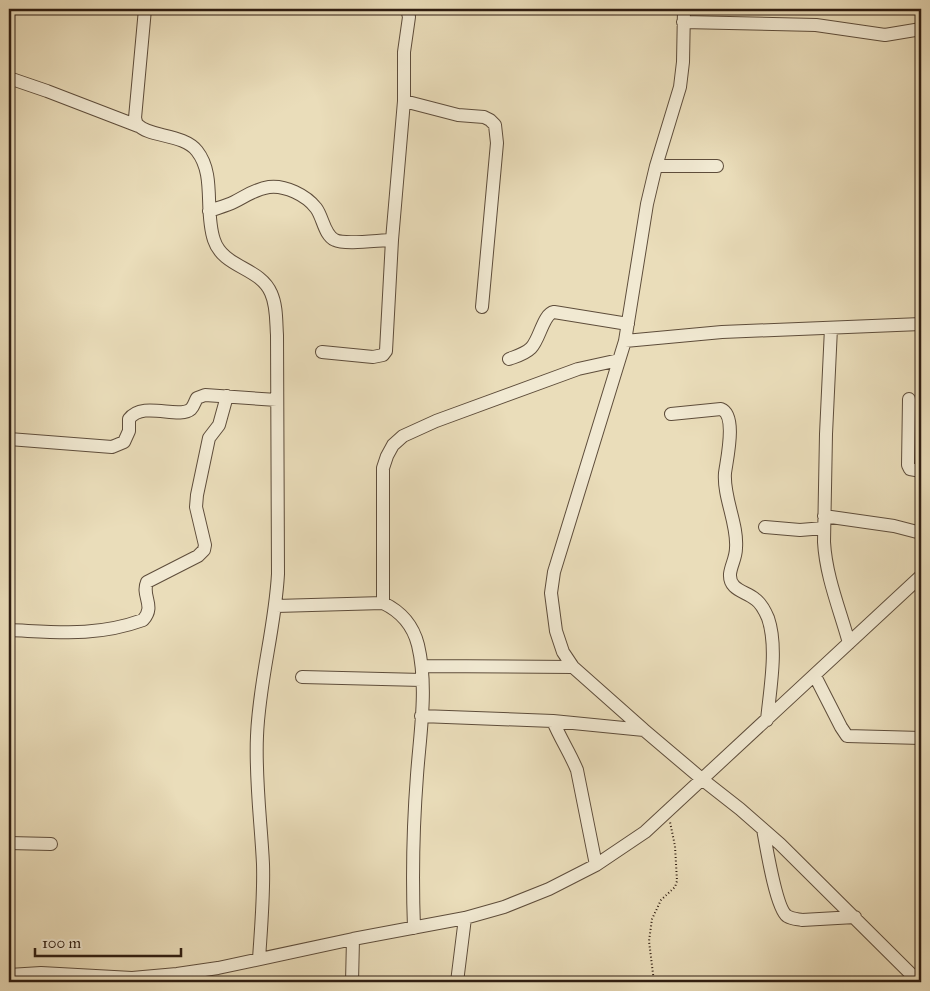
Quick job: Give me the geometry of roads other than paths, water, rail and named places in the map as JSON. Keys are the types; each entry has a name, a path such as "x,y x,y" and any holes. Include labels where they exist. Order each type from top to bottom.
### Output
{"street":[{"path":"138,126 134,118 134,109 145,9"},
{"path":"322,352 373,357 383,355 386,351 392,240 404,101 404,52 409,17 406,9"},
{"path":"684,9 680,87 656,166 647,204 625,341 554,572 551,593 556,632 563,652 573,667 644,730 763,829 919,982"},
{"path":"684,22 816,25 885,35 921,29"},
{"path":"9,78 146,130 184,141 196,148 204,161 207,174 209,211 214,240 220,251 229,260 263,280 271,293 275,309 276,335 278,574 276,606 261,692 257,736 257,770 263,866 259,959"},
{"path":"404,101 458,115 484,117 495,125 498,143 482,307"},
{"path":"656,166 717,166"},
{"path":"209,211 256,190 271,187 288,189 302,196 316,208 329,236 336,240 344,242 392,240"},
{"path":"509,359 524,354 532,348 539,338 547,316 550,313 554,312 628,324"},
{"path":"625,341 722,332 921,324"},
{"path":"831,328 826,434 825,557 850,643"},
{"path":"384,603 383,468 393,445 403,436 436,421 578,368 619,360"},
{"path":"9,439 112,447 124,442 129,431 129,420 136,413 145,411 186,411 193,407 196,398 200,396 276,400"},
{"path":"9,630 61,633 107,630 143,620 148,615 150,611 145,590 147,582 198,556 204,550 205,545 196,507 197,495 209,438 219,425 227,396"},
{"path":"909,399 908,465 910,469 921,472"},
{"path":"671,414 721,409 725,410 728,414 729,440 725,484 736,549 730,577 731,583 736,589 755,599 764,608 768,619 772,652 767,720"},
{"path":"765,527 800,530 824,522 894,526 921,533"},
{"path":"9,975 42,973 110,980 177,974 466,918 504,907 549,889 596,864 645,832 921,576"},
{"path":"276,606 384,603 396,609 410,624 418,644 422,666 421,716 412,838 414,928"},
{"path":"422,666 573,667"},
{"path":"815,676 847,736 921,738"},
{"path":"302,677 422,680"},
{"path":"421,716 553,721 644,730"},
{"path":"553,721 577,770 596,864"},
{"path":"763,829 779,904 787,916 802,920 855,918"},
{"path":"9,844 51,844"},
{"path":"457,982 466,918"},
{"path":"352,982 353,939"}]}
